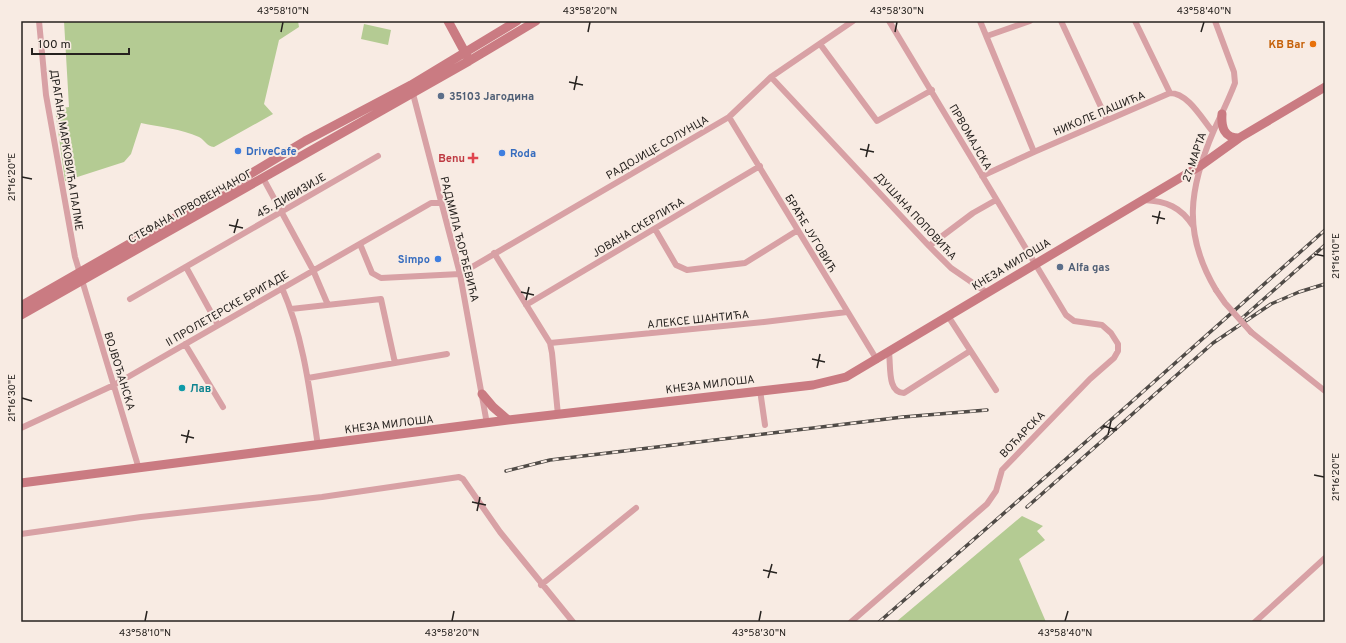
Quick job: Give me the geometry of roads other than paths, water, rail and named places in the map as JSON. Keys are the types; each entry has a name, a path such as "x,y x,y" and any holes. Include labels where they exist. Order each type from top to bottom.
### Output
{"main road":[{"path":"448,21 467,57"},
{"name":"СТЕФАНА ПРВОВЕНЧАНОГ","path":"467,57 517,21"},
{"name":"СТЕФАНА ПРВОВЕНЧАНОГ","path":"234,189 263,178 467,57 536,21"},
{"name":"КНЕЗА МИЛОША","path":"21,483 318,446 508,420 839,380 854,374 986,292 1144,200 1200,166 1239,138 1325,86"},
{"name":"СТЕФАНА ПРВОВЕНЧАНОГ","path":"21,306 81,276 234,189 305,141 412,89"},
{"path":"1222,114 1222,125 1224,132 1230,136 1239,138"},
{"name":"СТЕФАНА ПРВОВЕНЧАНОГ","path":"21,315 81,276"},
{"path":"482,394 493,407 508,420"}],"street":[{"name":"ДРАГАНА МАРКОВИЋА ПАЛМЕ","path":"39,21 46,96 68,227 81,276"},
{"name":"РАДОЈИЦЕ СОЛУНЦА","path":"460,274 729,117 771,77 852,21"},
{"name":"ПРВОМАЈСКА","path":"889,21 932,90 1034,264"},
{"path":"980,21 1034,152"},
{"path":"987,36 1030,21"},
{"path":"1061,21 1107,120"},
{"path":"1135,21 1170,93 1181,95 1213,132"},
{"name":"27. МАРТА","path":"1215,21 1235,79 1200,166 1193,196 1194,227 1204,266 1216,290 1225,303 1251,332 1325,391"},
{"path":"820,44 877,121 932,90"},
{"name":"ДУШАНА ПОПОВИЋА","path":"771,77 929,246 951,268 986,292"},
{"name":"РАДМИЛА ЂОРЂЕВИЋА","path":"412,89 460,274 487,424"},
{"name":"НИКОЛЕ ПАШИЋА","path":"982,176 1170,93"},
{"name":"БРАЋЕ ЈУГОВИЋ","path":"729,117 877,360"},
{"name":"45. ДИВИЗИЈЕ","path":"130,299 378,156"},
{"name":"ЈОВАНА СКЕРЛИЋА","path":"526,305 760,166"},
{"path":"263,178 314,270 328,305"},
{"path":"929,246 967,217 996,200"},
{"path":"1144,200 1162,201 1174,205 1184,214 1194,227"},
{"name":"II ПРОЛЕТЕРСКЕ БРИГАДЕ","path":"21,428 114,385 431,204 441,203"},
{"path":"655,229 676,265 687,270 745,262 798,230"},
{"path":"360,244 372,273 381,278 460,274"},
{"path":"494,253 550,343 558,415"},
{"name":"ВОЋАРСКА","path":"851,622 987,504 996,491 1002,470 1090,379 1114,358 1118,351 1118,344 1111,332 1102,325 1074,321 1066,314 1034,264"},
{"path":"186,267 218,325"},
{"name":"ВОЈВОЂАНСКА","path":"81,276 140,469"},
{"path":"282,288 291,309 308,378 318,446"},
{"path":"291,309 381,299 395,363"},
{"name":"АЛЕКСЕ ШАНТИЋА","path":"550,343 764,322 847,312"},
{"path":"948,316 996,390"},
{"path":"185,344 223,407"},
{"path":"889,352 892,386 896,391 904,393 970,351"},
{"path":"308,378 447,354"},
{"path":"760,390 765,425"},
{"path":"21,534 140,517 322,497 459,477 463,479 500,532 541,585 573,622"},
{"path":"541,585 636,508"},
{"path":"1255,622 1325,558"}],"railway":[{"path":"879,622 1120,412 1325,230"},
{"path":"1240,320 1325,245"},
{"path":"1027,507 1213,343 1271,304 1299,292 1325,284"},
{"path":"506,471 550,460 903,417 987,410"}],"place":[{"name":"KB Bar","path":"1313,44"},
{"name":"35103 Јагодина","path":"441,96"},
{"name":"DriveCafe","path":"238,151"},
{"name":"Roda","path":"502,153"},
{"name":"Benu","path":"473,158"},
{"name":"Simpo","path":"438,259"},
{"name":"Alfa gas","path":"1060,267"},
{"name":"Лав","path":"182,388"}]}
